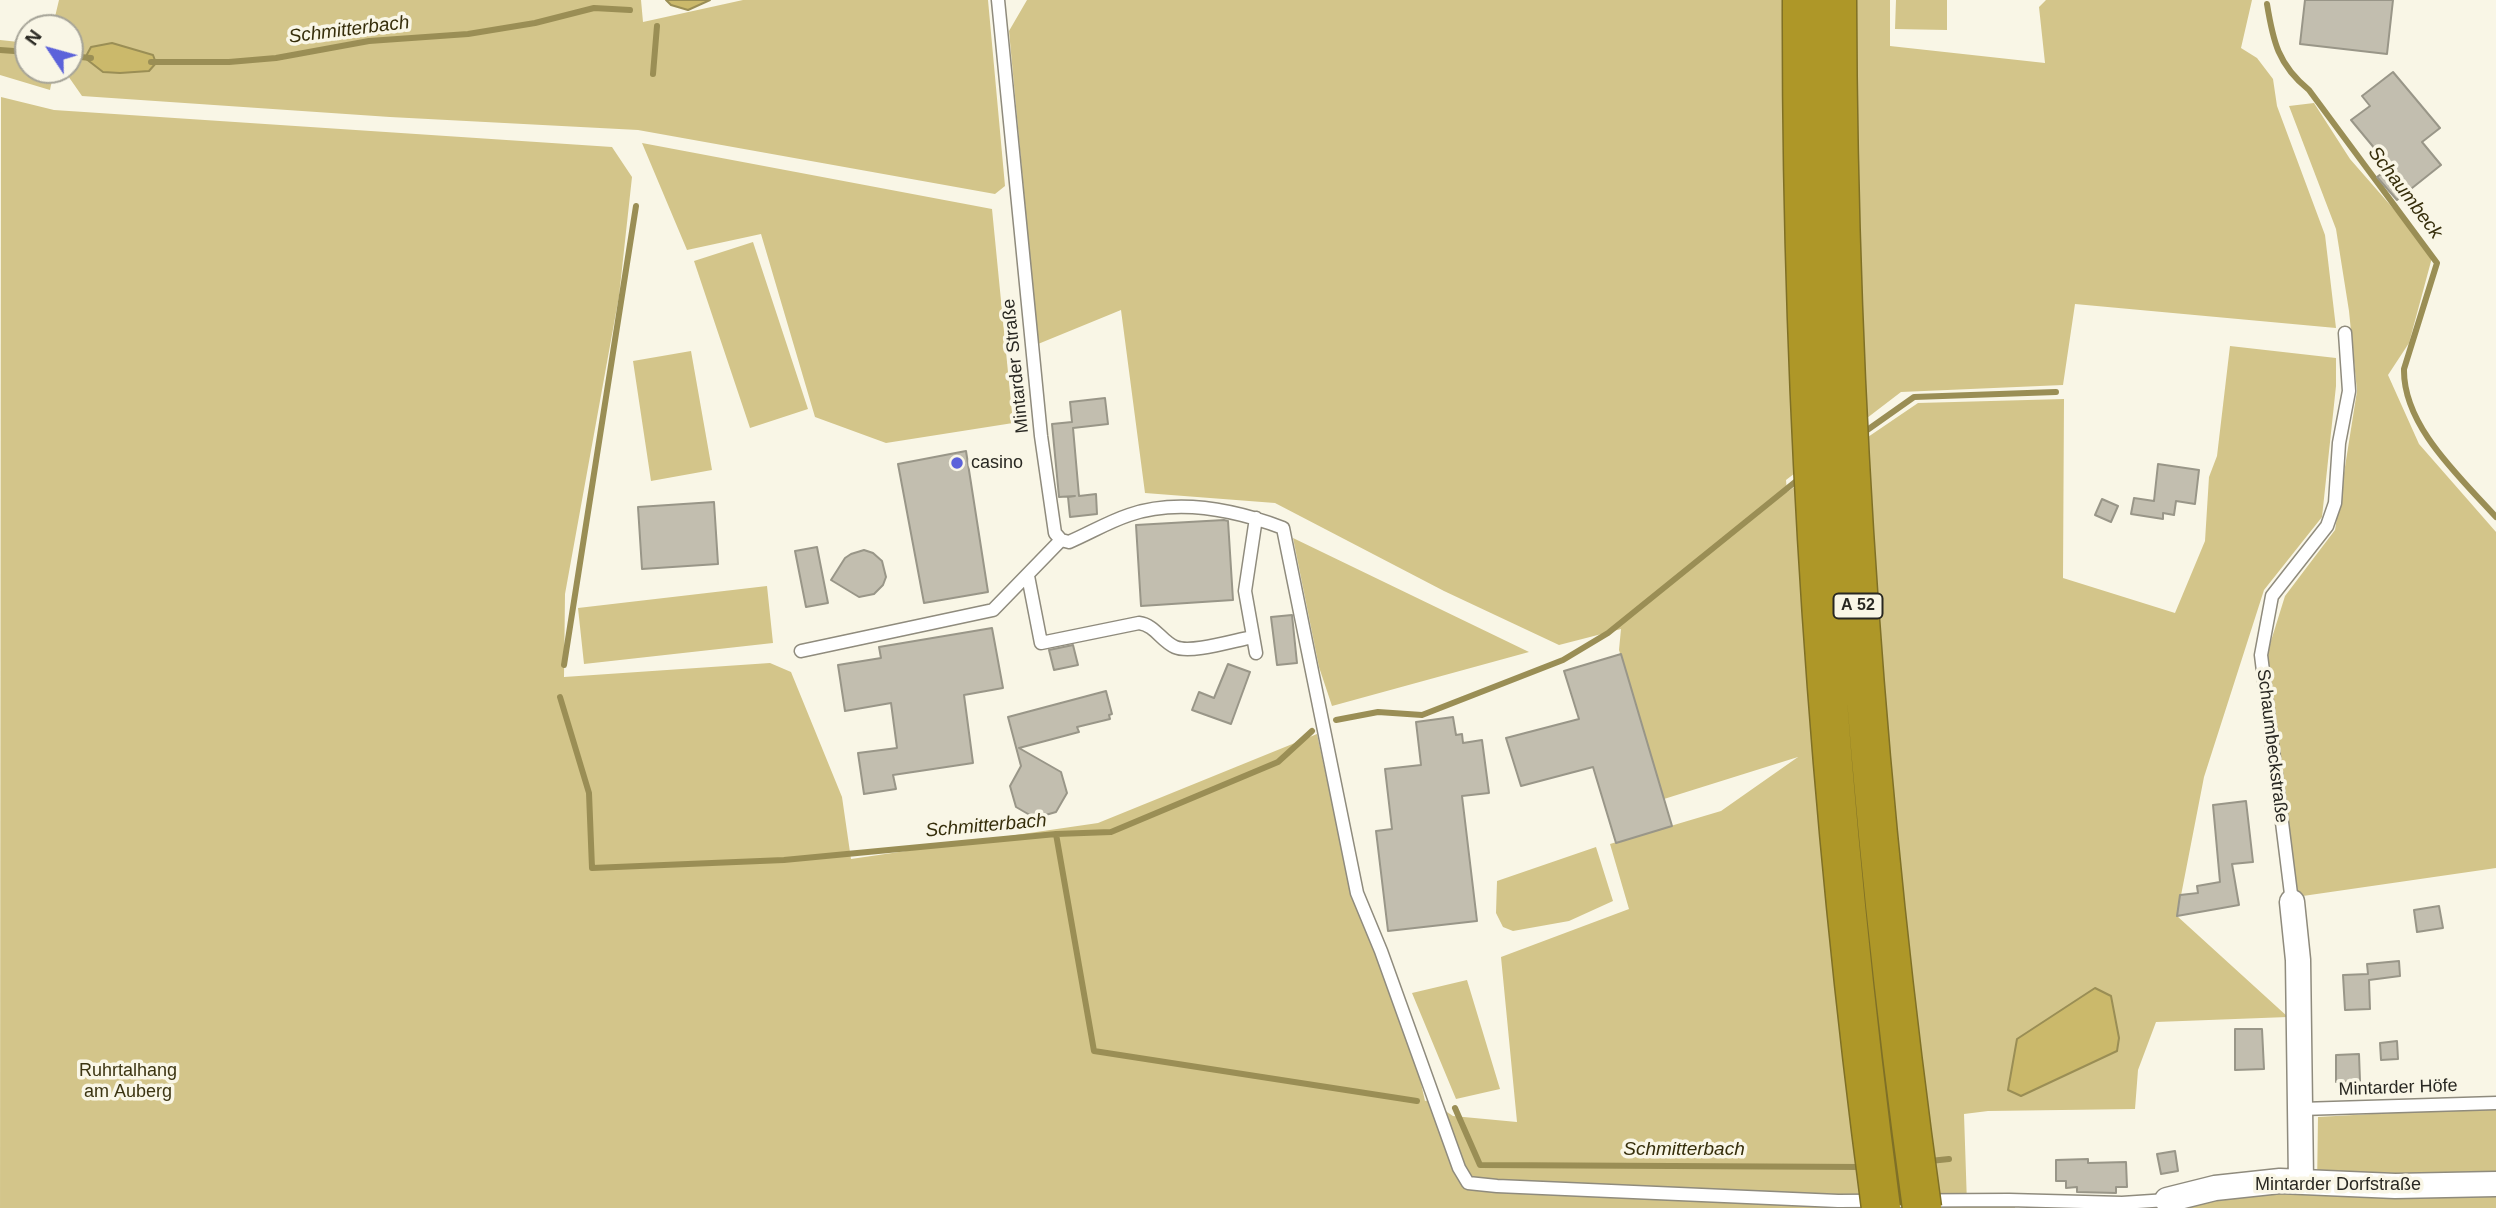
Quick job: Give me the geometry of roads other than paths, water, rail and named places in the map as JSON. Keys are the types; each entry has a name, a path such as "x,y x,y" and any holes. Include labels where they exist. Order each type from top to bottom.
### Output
{"highway":[{"name":"A 52","path":"1802,0 1804,234 1809,381 1825,662 1852,970 1881,1208"},
{"name":"A 52","path":"1837,0 1844,352 1861,660 1891,966 1922,1208"}],"street":[{"name":"Schaumbeckstraße","path":"2292,902 2298,960 2301,1181"},
{"name":"Mintarder Dorfstraße","path":"2168,1204 2215,1188 2301,1181 2395,1186 2496,1184"}],"lane":[{"name":"Mintarder Straße","path":"998,0 1041,436 1053,529 1061,540"},
{"name":"Schaumbeckstraße","path":"2292,902 2260,655 2272,596 2327,526 2335,503 2339,443 2349,391 2345,333"},
{"path":"801,651 993,610 1061,540 1069,542 1131,514 1157,509 1200,508 1256,518 1245,591 1256,653"},
{"name":"Mintarder Dorfstraße","path":"1256,518 1283,528 1357,893 1386,963 1459,1168 1468,1183 1838,1202 2009,1200 2168,1204"},
{"path":"1028,576 1041,643 1139,623 1151,627 1172,646 1184,650 1253,637"},
{"name":"Mintarder Höfe","path":"2301,1109 2496,1103"}],"waterway":[{"name":"Schaumbeck","path":"2267,4 2275,41 2284,62 2309,90 2437,263 2404,369 2406,390 2413,411 2436,449 2496,517"},
{"name":"Schmitterbach","path":"151,62 229,62 276,58 369,41 468,34 535,23 594,8 630,10"},
{"name":"Schmitterbach","path":"653,74 657,26"},
{"name":"Schmitterbach","path":"0,50 14,51"},
{"name":"Schmitterbach","path":"84,57 91,58"},
{"name":"Schmitterbach","path":"564,665 636,206"},
{"path":"1863,433 1914,397 2056,392"},
{"path":"1336,720 1378,712 1422,715 1563,660 1608,633 1800,478"},
{"name":"Schmitterbach","path":"560,697 589,793 592,868 784,860 1056,834 1094,1051 1417,1101"},
{"path":"1056,834 1111,832 1278,762 1312,731"},
{"name":"Schmitterbach","path":"1455,1108 1480,1165 1863,1167"},
{"name":"Schmitterbach","path":"1930,1161 1949,1159"}],"place":[{"name":"casino","path":"957,463"}],"park label":[{"name":"Ruhrtalhang am Auberg","path":"128,1081"}]}
